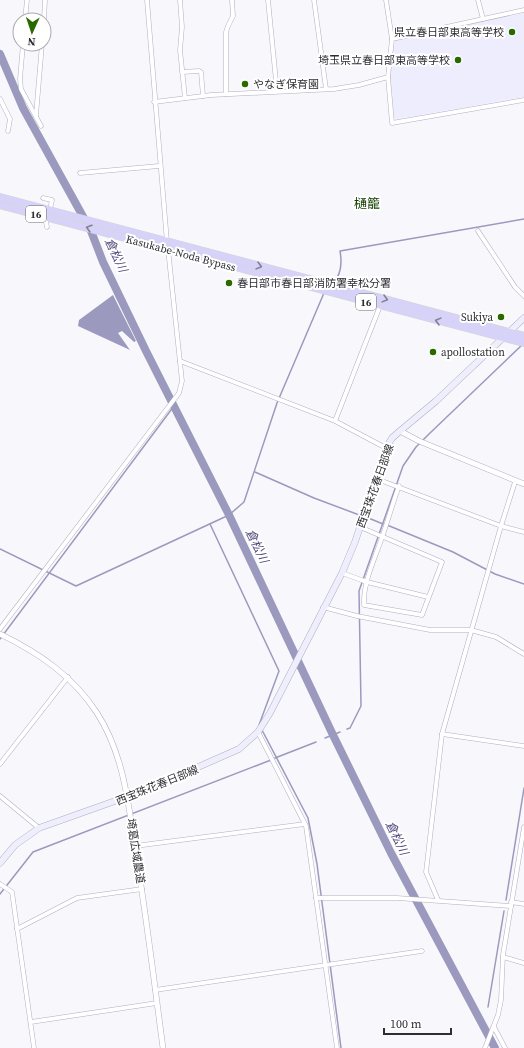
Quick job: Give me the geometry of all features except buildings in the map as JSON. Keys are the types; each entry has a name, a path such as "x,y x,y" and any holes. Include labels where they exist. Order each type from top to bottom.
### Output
{"highway":[{"name":"Kasukabe-Noda Bypass","path":"0,198 524,336"},
{"name":"Kasukabe-Noda Bypass","path":"0,205 73,223 168,250 524,344"}],"main road":[{"name":"西宝珠花春日部線","path":"0,863 15,845 39,828 128,797 239,749 258,732 289,677 323,607 342,573 378,478 386,448 392,438 436,401 524,318"}],"street":[{"path":"26,12 27,0"},
{"path":"44,12 45,0"},
{"path":"0,629 166,411 179,393 182,381 159,166 146,0"},
{"path":"180,0 182,27 180,50 185,98"},
{"path":"226,94 226,32 233,16 232,0"},
{"path":"268,0 278,91"},
{"path":"314,0 326,89"},
{"path":"386,0 392,39 388,77 392,123 524,100"},
{"path":"478,0 483,19"},
{"path":"392,39 524,10"},
{"path":"22,52 20,79 21,89 41,126"},
{"path":"36,115 41,52"},
{"path":"182,72 202,72 202,96"},
{"path":"154,102 226,94 350,87 388,77"},
{"path":"0,98 10,119 8,131"},
{"path":"80,174 159,166"},
{"path":"43,198 52,200 51,205"},
{"path":"478,231 515,286 524,296"},
{"path":"335,421 380,306"},
{"path":"180,361 335,421 386,448"},
{"path":"400,431 419,441 515,482 524,484"},
{"path":"378,478 501,526 524,532"},
{"path":"438,900 426,872 442,734 501,526 515,482"},
{"path":"360,527 382,537 442,562 422,615 364,605 364,592 367,582 382,537 399,486"},
{"path":"342,573 367,582 428,597"},
{"path":"323,607 357,616 430,630 471,630 496,637 524,654"},
{"name":"埼葛広域農道","path":"0,634 45,658 68,677 97,713 111,738 119,761 128,797 163,1048"},
{"path":"0,764 68,677"},
{"path":"258,732 305,824 317,898 337,1048"},
{"path":"442,734 524,746"},
{"path":"0,796 39,828"},
{"path":"135,846 305,824"},
{"path":"485,1048 494,1027 501,1000 502,957 524,827"},
{"path":"0,884 12,892 34,1048"},
{"path":"17,929 77,898 142,889"},
{"path":"317,898 396,898 524,904"},
{"path":"155,990 422,951"},
{"path":"502,957 524,963"},
{"path":"31,1022 157,1003"},
{"path":"494,1027 505,1048"}],"shaded area":[{"name":"埼玉県立春日部東高等学校","path":"524,13 524,97 397,119 394,118 390,76 394,43 396,40"},
{"path":"113,295 136,341 134,342 122,331 118,333 130,350 78,326 79,320"}],"waterway":[{"name":"倉松川","path":"0,54 23,108 91,231 103,262 229,515 333,735 391,853 495,1048"},
{"path":"333,283 338,276 340,268 340,251 524,219"},
{"path":"0,549 76,586 229,515 244,502 277,403 324,293"},
{"path":"347,729 350,728 361,706 359,591 403,466 416,447 523,344"},
{"path":"0,639 174,406"},
{"path":"255,472 314,498 362,516"},
{"path":"366,517 383,524"},
{"path":"210,524 279,671 259,725"},
{"path":"387,525 453,552 495,574 524,584"},
{"path":"262,730 308,818 317,864 341,1048"},
{"name":"倉松川","path":"325,738 340,732"},
{"path":"275,758 316,742"},
{"path":"0,894 33,852 271,760"},
{"path":"506,900 524,788"},
{"path":"488,1007 504,911"}],"place":[{"name":"県立春日部東高等学校","path":"512,32"},
{"name":"埼玉県立春日部東高等学校","path":"458,60"},
{"name":"やなぎ保育園","path":"245,84"},
{"name":"春日部市春日部消防署幸松分署","path":"229,283"},
{"name":"Sukiya","path":"501,317"},
{"name":"apollostation","path":"433,352"}],"district":[{"name":"樋籠","path":"367,203"}]}
